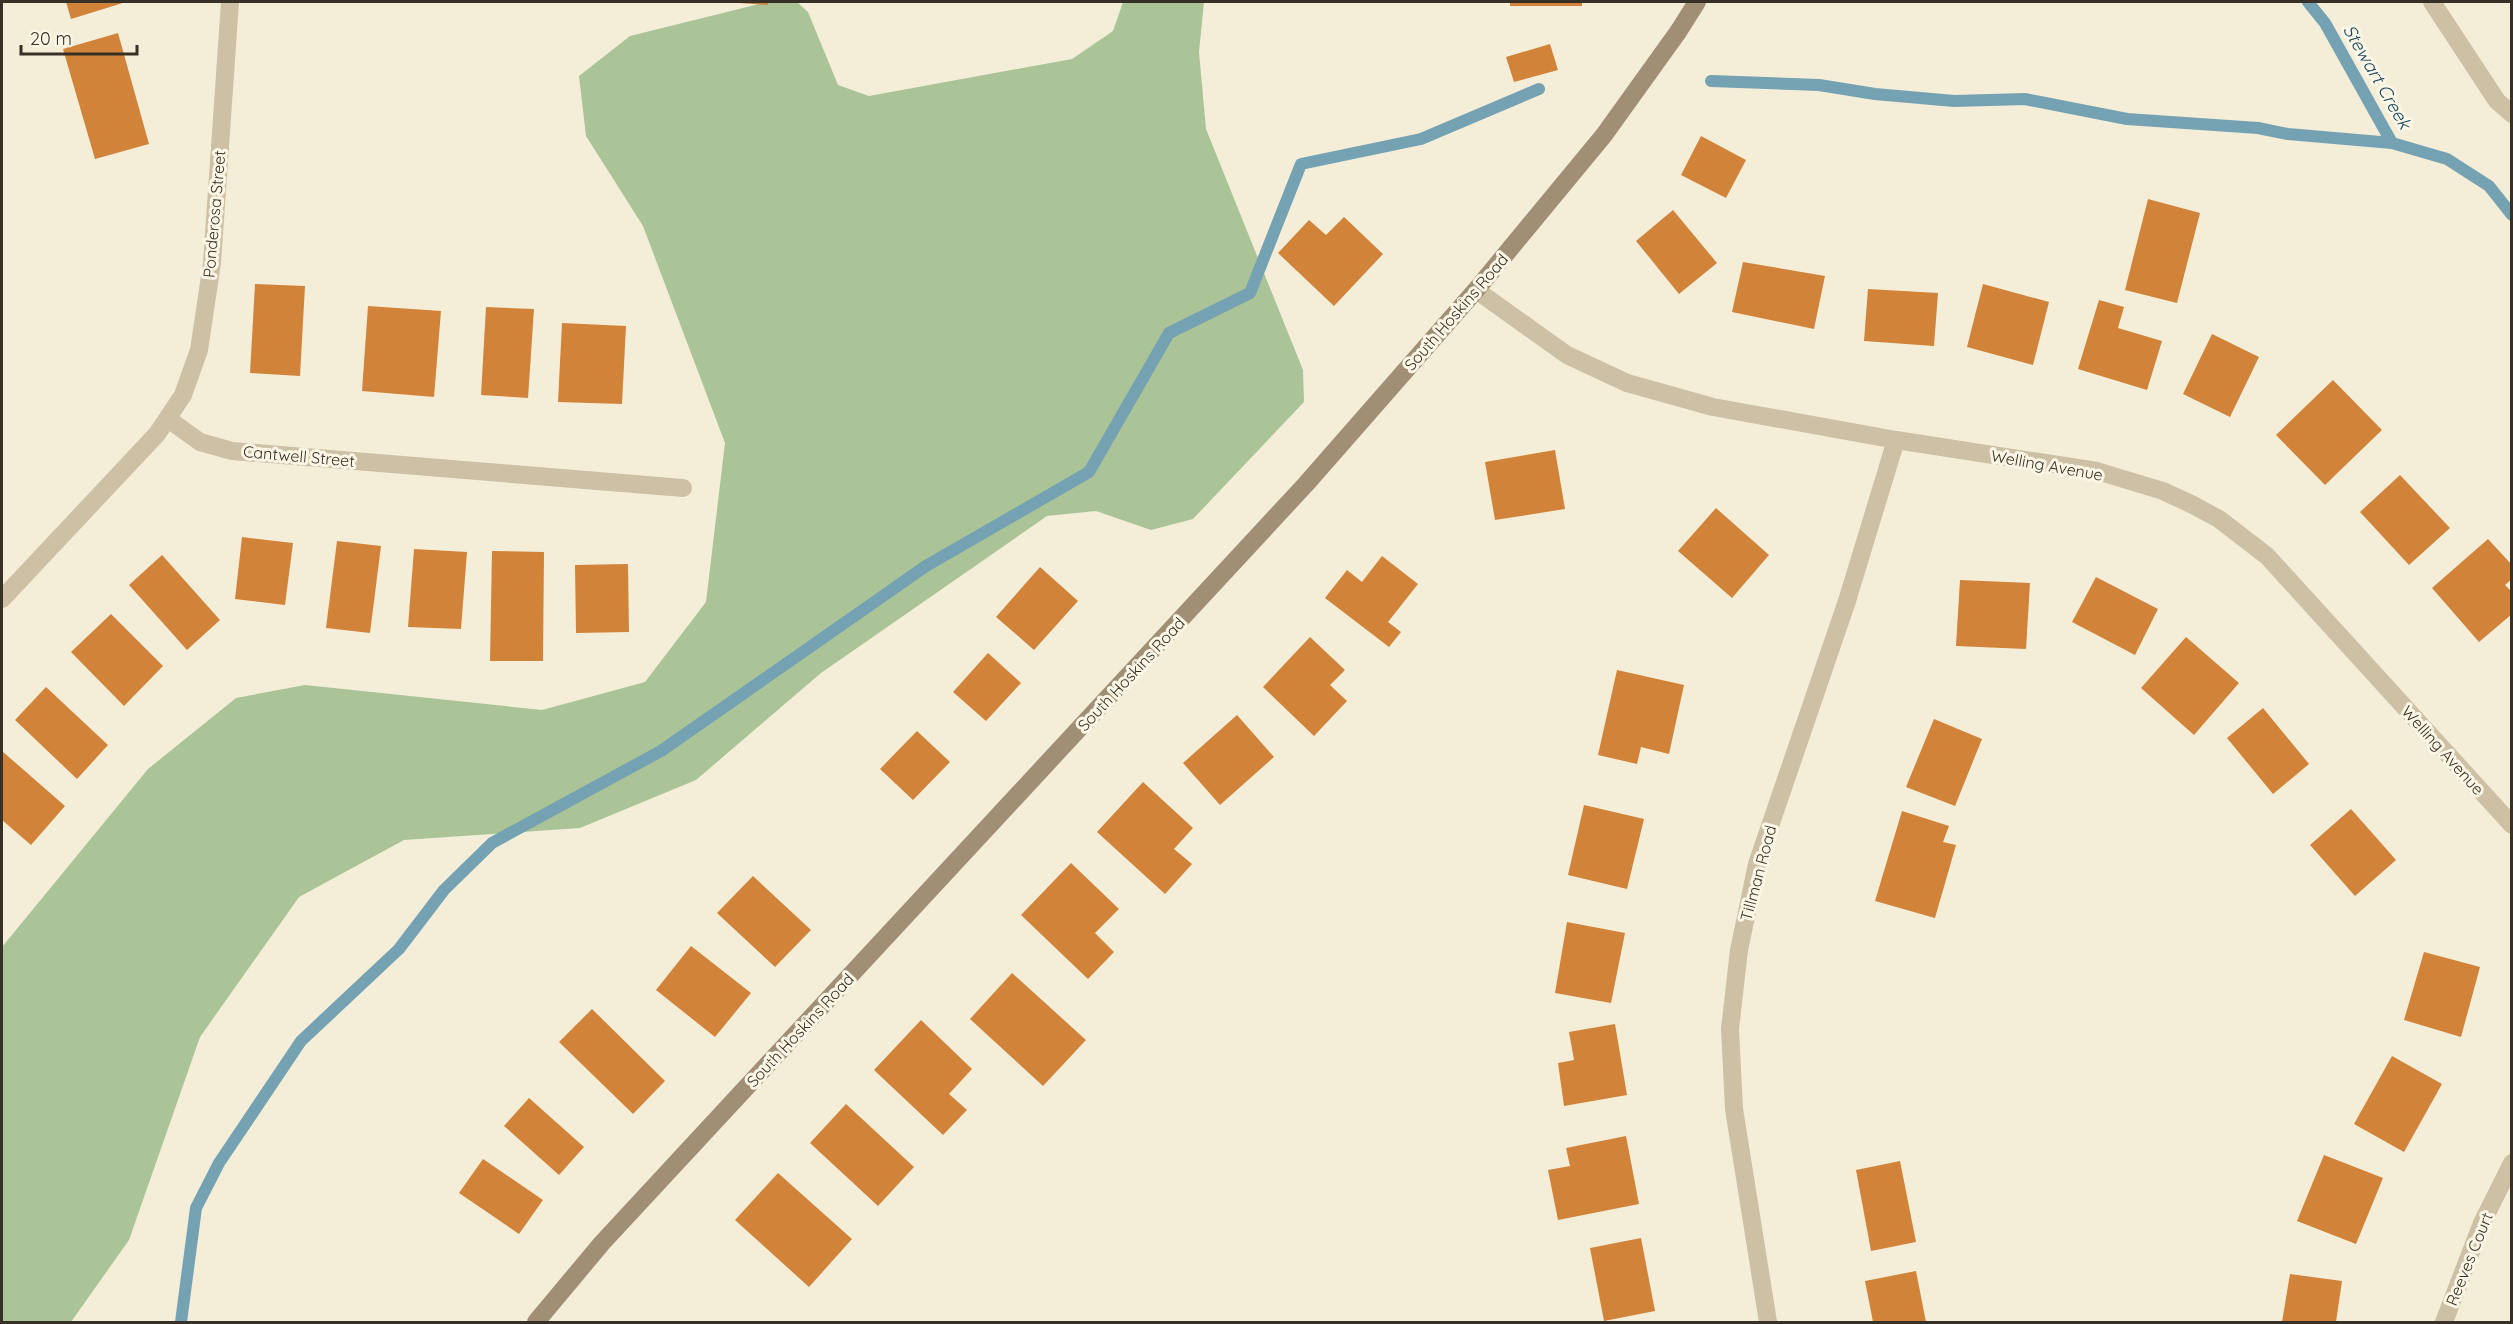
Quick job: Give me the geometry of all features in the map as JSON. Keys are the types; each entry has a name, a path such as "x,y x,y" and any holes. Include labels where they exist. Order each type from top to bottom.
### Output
{"street":[{"name":"Ponderosa Street","path":"168,419 183,395 199,350 212,263 230,2"},
{"name":"South Hoskins Road","path":"536,1323 602,1243 1285,507 1476,290 1604,135 1697,2"},
{"path":"2432,2 2497,101 2511,114"},
{"name":"Welling Avenue","path":"1476,290 1567,355 1627,383 1713,407 1896,440 2097,471 2163,491 2219,519 2267,556 2511,825"},
{"name":"Cantwell Street","path":"168,419 200,442 232,451 683,488"},
{"path":"2,599 149,443 168,419"},
{"name":"Tillman Road","path":"1767,1323 1734,1109 1731,1029 1739,950 1757,864 1847,601 1896,440"},
{"name":"Reeves Court","path":"2444,1323 2482,1223 2511,1163"}],"green space":[{"path":"767,2 797,2 808,12 838,85 869,96 1072,59 1113,31 1123,2 1204,2 1199,52 1206,129 1303,370 1304,402 1193,519 1151,530 1096,511 1047,516 821,673 696,780 580,828 404,840 299,897 200,1037 129,1240 71,1322 2,1322 2,947 148,769 236,698 305,685 542,710 645,682 706,602 725,443 643,226 586,136 579,76 630,36"}],"building":[{"path":"66,2 126,2 71,19"},
{"path":"768,2 768,5 738,3"},
{"path":"1510,2 1582,2 1582,6 1510,6"},
{"path":"118,33 149,144 95,159 63,49"},
{"path":"1550,44 1558,70 1514,82 1506,57"},
{"path":"1701,136 1746,160 1726,198 1681,175"},
{"path":"2148,199 2200,213 2177,303 2125,290"},
{"path":"1673,210 1717,263 1679,294 1636,241"},
{"path":"1344,217 1383,254 1334,306 1278,253 1309,220 1326,235"},
{"path":"1743,262 1825,276 1814,329 1732,312"},
{"path":"255,284 305,286 300,376 250,373"},
{"path":"1983,284 2049,302 2033,365 1967,347"},
{"path":"1868,289 1938,293 1934,346 1864,341"},
{"path":"2099,300 2124,307 2118,328 2162,341 2147,390 2078,369"},
{"path":"368,306 441,311 434,397 362,391"},
{"path":"486,307 534,309 528,398 481,395"},
{"path":"562,323 626,326 622,404 558,402"},
{"path":"2212,334 2259,357 2230,417 2183,394"},
{"path":"2333,380 2382,430 2325,485 2276,435"},
{"path":"1555,450 1565,509 1495,520 1485,462"},
{"path":"2400,475 2450,528 2409,565 2360,512"},
{"path":"1716,508 1769,555 1732,598 1678,551"},
{"path":"242,537 293,543 285,605 235,599"},
{"path":"2488,539 2512,565 2512,579 2505,585 2512,592 2512,614 2479,642 2432,588"},
{"path":"337,541 381,546 370,633 326,628"},
{"path":"414,549 467,552 461,629 408,627"},
{"path":"492,551 544,552 543,661 490,661"},
{"path":"162,555 220,620 187,650 129,585"},
{"path":"1382,556 1418,584 1388,622 1401,632 1389,647 1325,598 1347,570 1362,582"},
{"path":"628,564 629,632 576,633 575,565"},
{"path":"1040,567 1078,601 1034,650 996,617"},
{"path":"2096,577 2158,609 2135,655 2072,622"},
{"path":"1960,580 2030,583 2026,649 1956,646"},
{"path":"111,614 163,666 124,706 71,652"},
{"path":"1310,637 1345,670 1330,685 1347,701 1314,736 1263,687"},
{"path":"2186,637 2239,683 2194,735 2141,688"},
{"path":"988,653 1021,683 986,721 953,692"},
{"path":"1617,670 1684,685 1669,754 1641,747 1637,764 1598,755"},
{"path":"46,687 108,745 77,779 15,720"},
{"path":"2263,708 2309,764 2273,794 2227,738"},
{"path":"1237,715 1274,757 1220,805 1183,763"},
{"path":"1934,719 1982,739 1955,806 1906,787"},
{"path":"917,731 950,762 913,800 880,769"},
{"path":"2,751 65,806 31,845 2,820"},
{"path":"1143,782 1193,828 1174,849 1192,864 1165,894 1097,832"},
{"path":"1584,805 1644,819 1627,889 1568,875"},
{"path":"2351,809 2396,860 2355,896 2310,845"},
{"path":"1902,811 1949,826 1943,842 1956,845 1935,918 1875,901"},
{"path":"1071,863 1119,909 1095,933 1114,952 1088,979 1021,915"},
{"path":"753,876 811,930 775,967 717,913"},
{"path":"1567,922 1625,933 1611,1003 1555,993"},
{"path":"691,946 751,993 715,1037 656,990"},
{"path":"2424,952 2480,967 2461,1037 2404,1020"},
{"path":"1012,973 1086,1040 1043,1086 970,1019"},
{"path":"592,1009 665,1081 633,1114 559,1042"},
{"path":"921,1020 972,1069 949,1094 967,1110 943,1135 874,1070"},
{"path":"1615,1024 1627,1095 1564,1106 1558,1063 1574,1060 1569,1032"},
{"path":"2392,1056 2442,1084 2404,1152 2354,1124"},
{"path":"529,1098 584,1147 559,1175 504,1126"},
{"path":"846,1104 914,1167 878,1206 810,1143"},
{"path":"1626,1136 1639,1204 1558,1220 1548,1170 1570,1166 1566,1148"},
{"path":"2324,1155 2383,1178 2356,1244 2297,1221"},
{"path":"483,1159 543,1200 519,1234 459,1193"},
{"path":"1900,1161 1916,1242 1871,1251 1856,1170"},
{"path":"778,1173 852,1239 809,1287 735,1220"},
{"path":"1641,1238 1655,1311 1604,1321 1590,1248"},
{"path":"1916,1271 1926,1322 1873,1322 1865,1281"},
{"path":"2290,1274 2342,1281 2336,1322 2282,1322"}],"waterway":[{"name":"Stewart Creek","path":"2308,2 2325,23 2392,143"},
{"path":"1711,81 1819,85 1875,94 1954,101 2025,99 2127,119 2258,128 2288,134 2392,143 2447,159 2489,186 2512,215"},
{"path":"181,1322 196,1208 219,1163 301,1041 399,949 444,890 492,843 661,751 926,566 1089,472 1169,333 1250,293 1301,164 1421,139 1539,89"}]}
